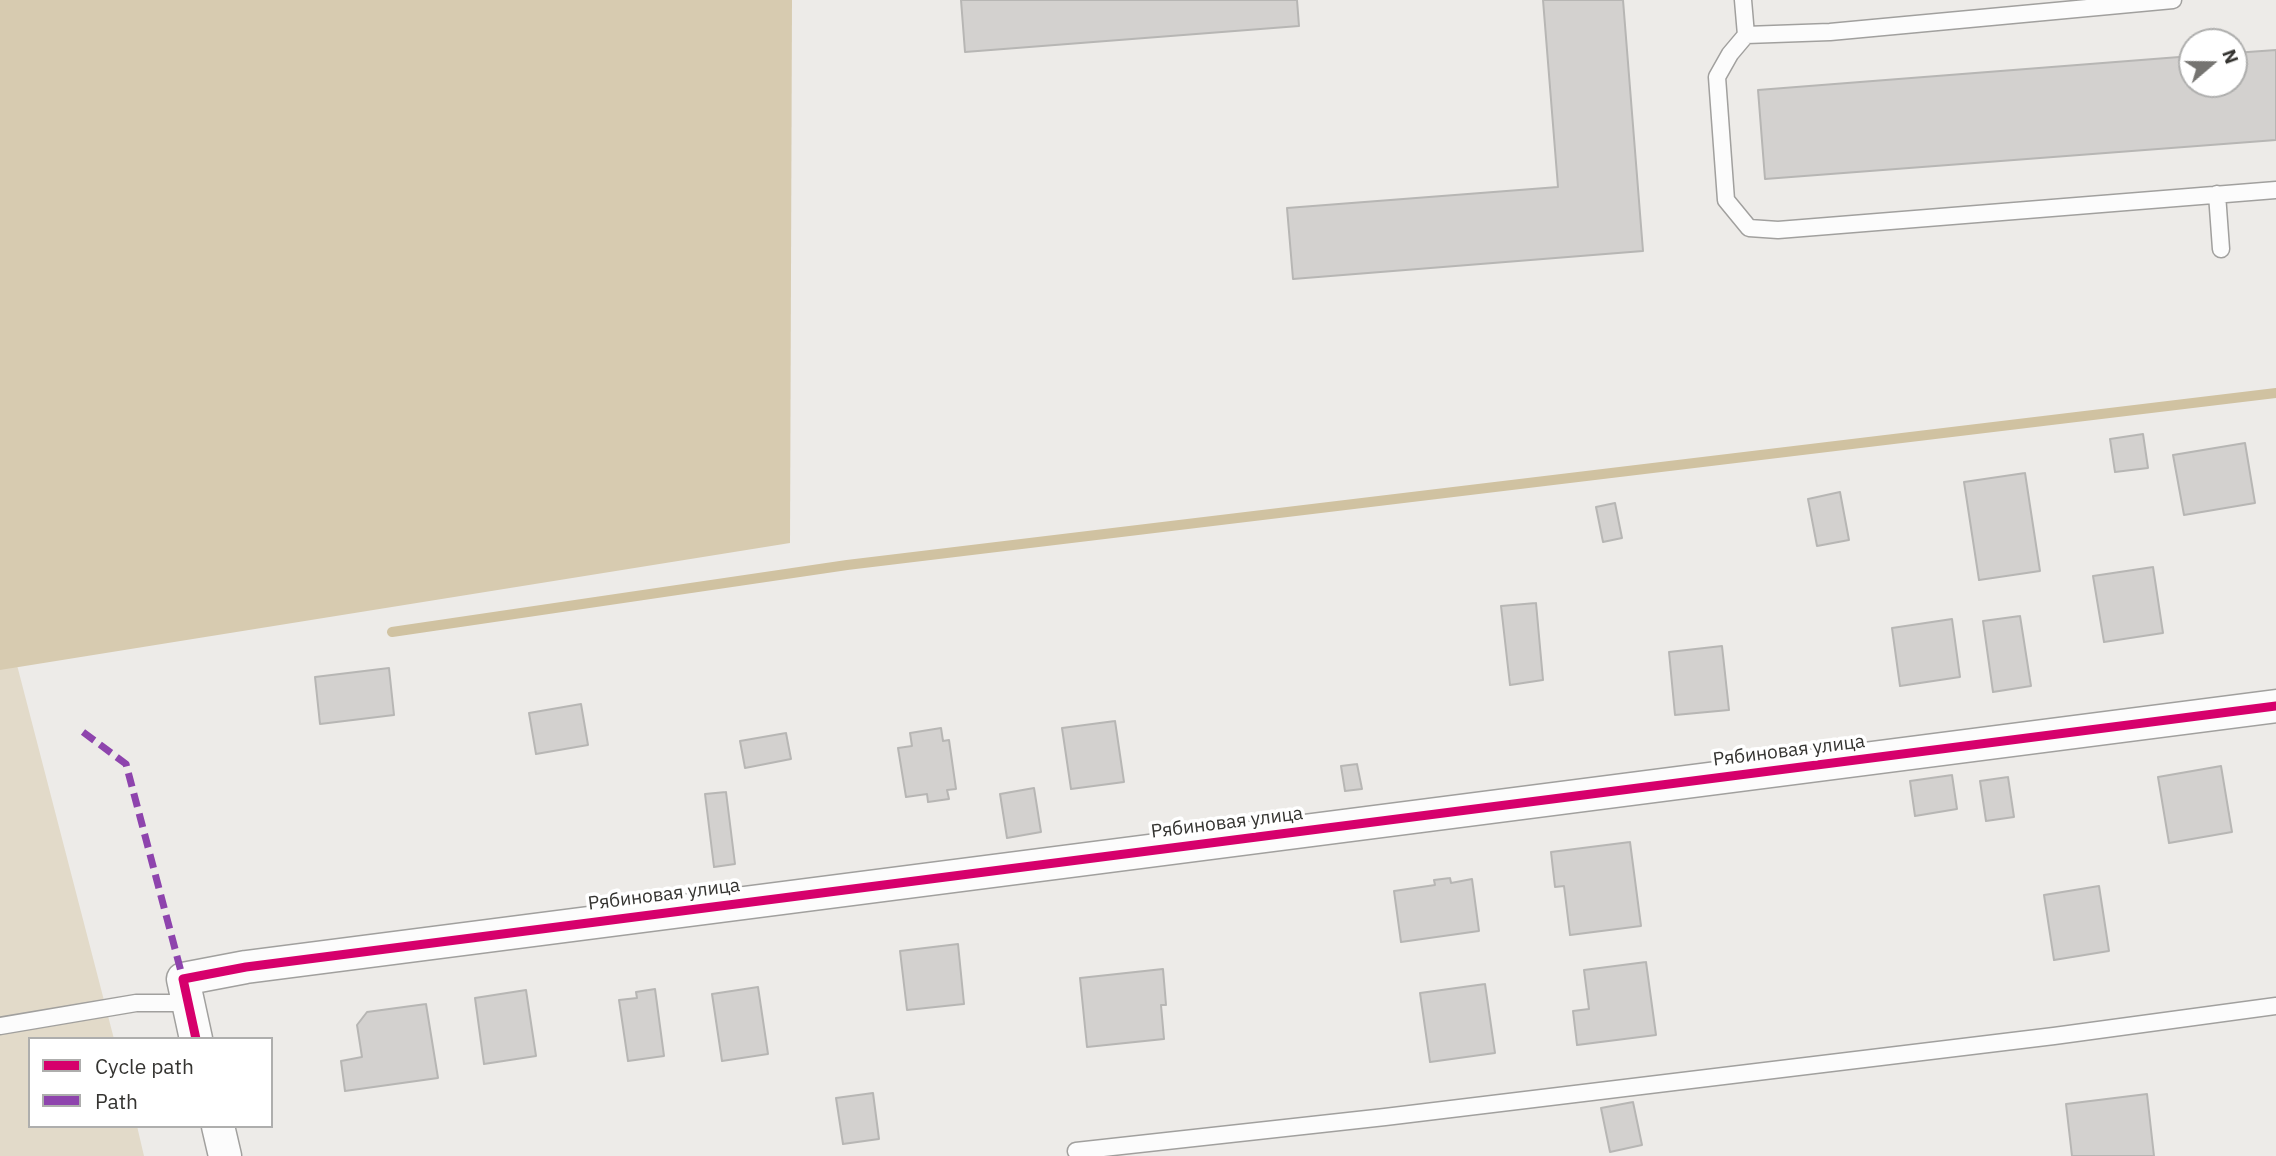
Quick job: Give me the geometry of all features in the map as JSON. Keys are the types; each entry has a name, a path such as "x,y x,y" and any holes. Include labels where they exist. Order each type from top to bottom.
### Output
{"street":[{"name":"Рябиновая улица","path":"185,991 316,957 2276,706"},
{"path":"185,991 196,1037"},
{"path":"218,1128 225,1156"}],"lane":[{"path":"1743,0 1746,35 1730,54 1717,77 1726,200 1749,228 1778,230 2276,190"},
{"path":"1746,35 1830,32 2172,0"},
{"path":"2217,194 2221,249"},
{"path":"0,1026 136,1003 185,991"},
{"path":"1076,1151 2013,1041 2276,1006"}],"shaded area":[{"path":"0,0 792,0 790,543 0,670"},
{"path":"17,665 113,1037 28,1037 28,1128 137,1128 144,1156 0,1156 0,669"}],"building":[{"path":"961,0 1297,0 1299,26 965,52"},
{"path":"1543,0 1623,0 1643,251 1293,279 1287,208 1558,187"},
{"path":"2276,50 2276,140 1765,179 1758,90 2178,57 2178,98 2248,98 2248,52"},
{"path":"2143,434 2148,468 2115,472 2110,439"},
{"path":"2245,443 2255,503 2184,515 2173,455"},
{"path":"2025,473 2040,571 1979,580 1964,482"},
{"path":"1840,492 1849,540 1817,546 1808,499"},
{"path":"1615,503 1622,538 1603,542 1596,507"},
{"path":"2153,567 2163,633 2104,642 2093,576"},
{"path":"1536,603 1543,680 1510,685 1501,606"},
{"path":"2020,616 2031,686 1993,692 1983,621"},
{"path":"1952,619 1960,677 1900,686 1892,628"},
{"path":"1722,646 1729,710 1675,715 1669,652"},
{"path":"389,668 394,715 320,724 315,677"},
{"path":"581,704 588,745 536,754 529,713"},
{"path":"1115,721 1124,782 1071,789 1062,728"},
{"path":"941,728 943,741 949,740 956,789 947,790 949,799 928,802 927,794 906,797 898,748 912,746 910,733"},
{"path":"786,733 791,759 745,768 740,741"},
{"path":"1357,764 1362,789 1345,791 1341,766"},
{"path":"2221,766 2232,832 2169,843 2158,777"},
{"path":"1952,775 1957,809 1915,816 1910,781"},
{"path":"2008,777 2014,817 1986,821 1980,781"},
{"path":"1034,788 1041,832 1007,838 1000,794"},
{"path":"726,792 735,864 714,867 705,794"},
{"path":"1630,842 1641,926 1570,935 1564,886 1555,887 1551,852"},
{"path":"1450,878 1451,883 1472,879 1479,931 1401,942 1394,891 1435,885 1434,880"},
{"path":"2099,886 2109,951 2054,960 2044,895"},
{"path":"958,944 964,1004 907,1010 900,951"},
{"path":"1646,962 1656,1035 1577,1045 1573,1011 1589,1009 1584,970"},
{"path":"1163,969 1166,1005 1161,1005 1164,1039 1087,1047 1080,978"},
{"path":"1485,984 1495,1053 1430,1062 1420,993"},
{"path":"758,987 768,1054 722,1061 712,994"},
{"path":"655,989 664,1056 628,1061 619,1000 637,998 636,992"},
{"path":"526,990 536,1056 484,1064 475,998"},
{"path":"426,1004 438,1078 345,1091 341,1061 362,1057 357,1025 367,1012"},
{"path":"873,1093 879,1139 843,1144 836,1098"},
{"path":"2147,1094 2154,1156 2072,1156 2066,1104"},
{"path":"1633,1102 1642,1145 1610,1152 1601,1108"}],"waterway":[{"path":"392,632 847,565 2276,393"}],"marked path":[{"path":"83,732 126,764 183,979"}],"cycle path":[{"path":"196,1037 183,979 246,967 2276,706"}]}
